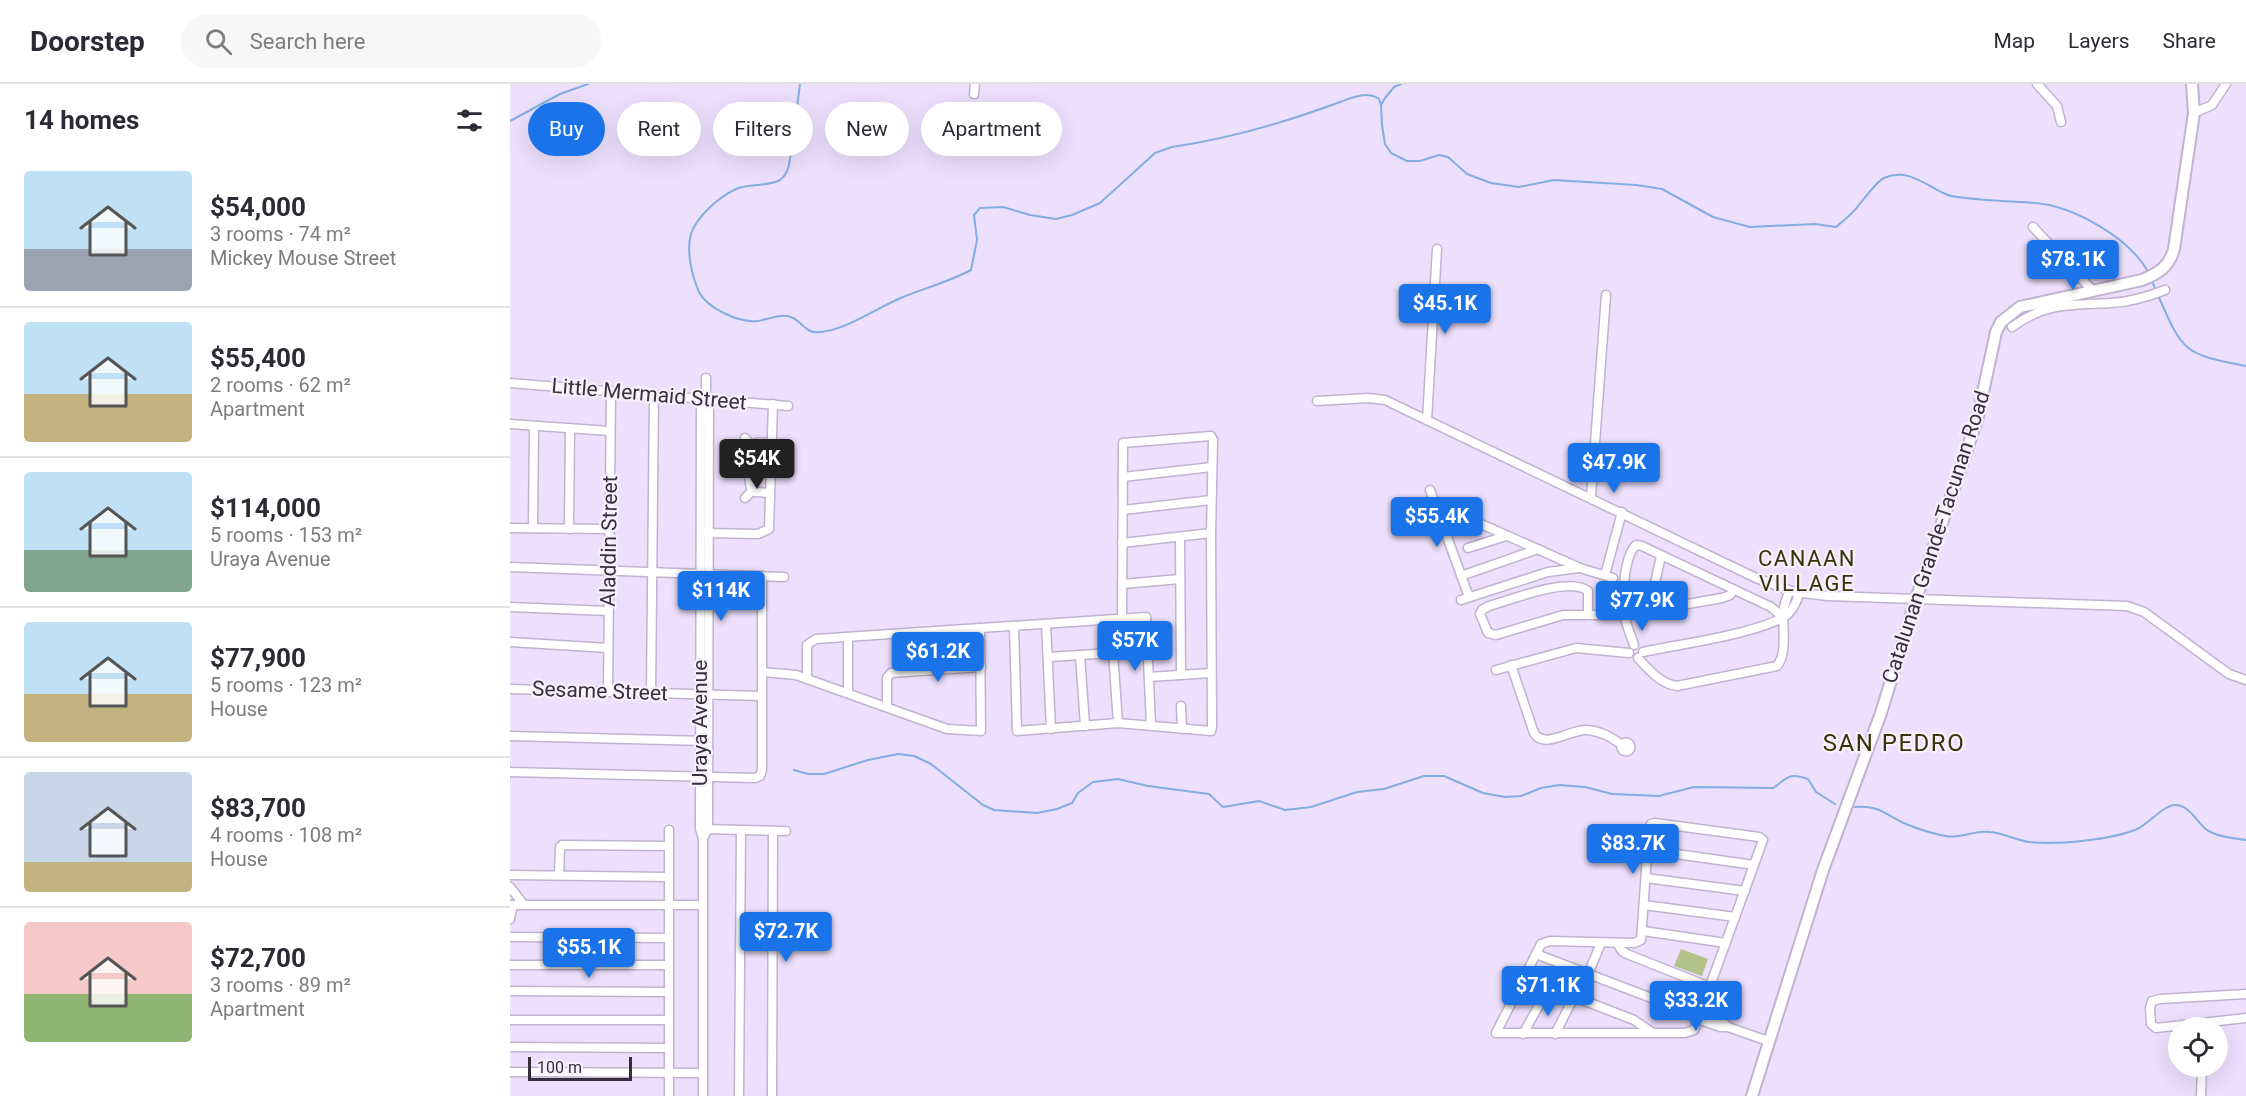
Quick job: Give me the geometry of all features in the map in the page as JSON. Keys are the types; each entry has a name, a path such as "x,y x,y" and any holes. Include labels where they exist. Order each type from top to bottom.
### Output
{"main road":[{"name":"Catalunan Grande-Tacunan Road","path":"1752,1096 1823,870 1881,713 1916,599 1977,420 1992,346 2001,322 2020,307 2142,280 2155,274 2169,263 2174,249 2194,113 2192,84"}],"street":[{"path":"974,94 975,84"},
{"path":"2037,84 2057,106 2061,122"},
{"path":"2194,113 2212,105 2226,84"},
{"path":"2033,227 2093,291"},
{"path":"1427,420 1437,249"},
{"path":"2118,286 2121,302"},
{"path":"2012,327 2034,313 2056,306 2121,302 2150,296 2165,290"},
{"path":"1591,497 1606,295"},
{"name":"Uraya Avenue","path":"703,1096 706,378"},
{"name":"Little Mermaid Street","path":"510,383 705,397 788,406"},
{"name":"Aladdin Street","path":"608,692 611,391"},
{"path":"651,693 654,394"},
{"path":"1317,401 1377,398 1392,403 1756,578 1789,591 1799,594 2127,606 2144,612 2229,674 2246,680"},
{"path":"705,533 758,534 766,532 770,526 773,404"},
{"path":"510,424 610,431"},
{"path":"533,528 534,426"},
{"path":"569,529 570,428"},
{"path":"1014,626 1017,731 1118,723 1208,732 1212,730 1213,440 1208,435 1123,443 1122,619"},
{"path":"744,438 752,446"},
{"path":"752,446 759,443 772,443"},
{"path":"752,446 749,464 752,491"},
{"path":"1123,477 1212,467"},
{"path":"1430,490 1461,576 1465,599 1536,575 1580,568"},
{"path":"752,491 770,493"},
{"path":"745,498 752,491"},
{"path":"1123,510 1211,500"},
{"path":"1436,504 1470,523 1580,568 1609,577 1622,512"},
{"path":"510,528 609,529"},
{"path":"1122,543 1211,533"},
{"path":"1468,548 1506,536"},
{"path":"1180,537 1181,675"},
{"path":"1634,645 1625,615 1625,581 1634,546 1642,546 1774,609 1783,617"},
{"path":"1461,576 1538,549"},
{"path":"1652,612 1653,592 1661,556"},
{"path":"510,567 784,577"},
{"path":"510,772 760,776 762,770 762,576"},
{"path":"1122,584 1180,579"},
{"path":"1588,615 1588,591 1582,587 1546,589 1485,608 1480,614 1486,630 1493,635 1563,615 1588,615 1625,615 1652,612 1722,598 1730,595 1734,590"},
{"path":"1634,645 1639,645 1641,655 1659,678 1677,686 1774,667 1780,662 1784,633 1783,617 1789,591"},
{"path":"1496,670 1576,648 1629,653 1631,657 1758,628 1783,617 1793,608 1799,594"},
{"path":"510,607 608,611"},
{"path":"807,679 806,650 809,642 816,639 1146,617 1151,725"},
{"path":"1046,624 1051,729"},
{"path":"762,672 791,674 947,729 981,731 980,628"},
{"path":"848,637 848,693"},
{"path":"510,642 608,648"},
{"path":"1629,653 1630,648 1634,645"},
{"path":"1048,657 1113,653 1118,723"},
{"path":"1080,655 1084,726"},
{"path":"1511,665 1534,733 1538,738 1546,741 1588,730 1605,734 1622,745"},
{"path":"887,707 887,678 891,674 981,667"},
{"path":"1149,677 1211,673"},
{"name":"Sesame Street","path":"510,689 761,696"},
{"path":"1181,706 1182,729"},
{"path":"510,736 704,741"},
{"path":"1652,823 1759,837 1763,840 1754,865 1694,1030 1688,1033 1499,1034 1495,1032 1541,944 1547,942 1638,943 1641,940 1649,828 1652,823"},
{"path":"669,830 669,1096"},
{"path":"739,1096 741,830"},
{"path":"772,831 772,1096"},
{"path":"704,832 786,831"},
{"path":"559,875 562,845 669,846"},
{"path":"1648,850 1754,865"},
{"path":"510,876 669,877"},
{"path":"1646,878 1745,891"},
{"path":"510,887 524,905"},
{"path":"510,919 512,905 703,905"},
{"path":"1644,905 1736,916"},
{"path":"1643,931 1726,943"},
{"path":"510,937 669,938"},
{"path":"1588,974 1600,943"},
{"path":"1617,943 1627,954 1710,987"},
{"path":"1536,954 1768,1041"},
{"path":"510,964 669,965"},
{"path":"1523,978 1634,1020 1653,1033"},
{"path":"1523,1034 1549,987"},
{"path":"510,991 669,992"},
{"path":"2168,1027 2152,1027 2150,1004 2160,999 2246,994"},
{"path":"1556,1034 1574,997"},
{"path":"2228,1021 2246,1018"},
{"path":"510,1020 669,1020"},
{"path":"510,1047 669,1048"},
{"path":"510,1072 703,1073"},
{"path":"2201,1096 2202,1077"}],"green space":[{"path":"1681,949 1708,959 1702,976 1674,966"}],"waterway":[{"path":"510,121 560,94 588,84"},
{"path":"798,102 800,84"},
{"path":"1401,84 1394,87 1381,105 1385,144 1391,153 1407,161 1420,161 1439,155 1448,157 1467,174 1491,183 1519,187 1554,180 1636,185 1662,189 1713,217 1750,227 1815,224 1836,227 1853,212 1880,180 1893,175 1910,176 1952,196 2035,203 2066,210 2100,226 2115,237 2129,248 2149,274"},
{"path":"790,156 787,171 780,180 736,189 703,214 691,234 690,263 699,292 716,309 741,320 750,321 789,316 808,330 820,332 841,327 893,301 971,270 977,240 974,215 980,208 1003,207 1030,215 1056,219 1072,215 1100,203 1155,153 1172,147 1257,129 1350,98 1370,95 1379,99 1381,105"},
{"path":"2151,279 2156,290"},
{"path":"2158,295 2180,340 2188,348 2210,358 2246,366"},
{"path":"794,770 808,774 824,774 868,760 898,754 914,756 931,764 983,805 994,810 1037,813 1072,803 1078,793 1093,782 1118,779 1148,786 1209,794 1223,807 1259,801 1285,810 1311,807 1357,792 1384,789 1424,776 1444,776 1483,793 1505,797 1521,796 1541,788 1559,785 1585,787 1612,794 1659,796 1694,787 1773,788 1789,777 1796,776 1808,779 1816,792 1835,804"},
{"path":"1855,807 1877,809 1911,826 1945,836 1990,832 2029,842 2054,843 2099,839 2126,833 2141,827 2166,808 2175,805 2185,808 2211,832 2246,840"}],"district":[{"name":"CANAAN VILLAGE","path":"1807,570"},
{"name":"SAN PEDRO","path":"1894,743"}]}
